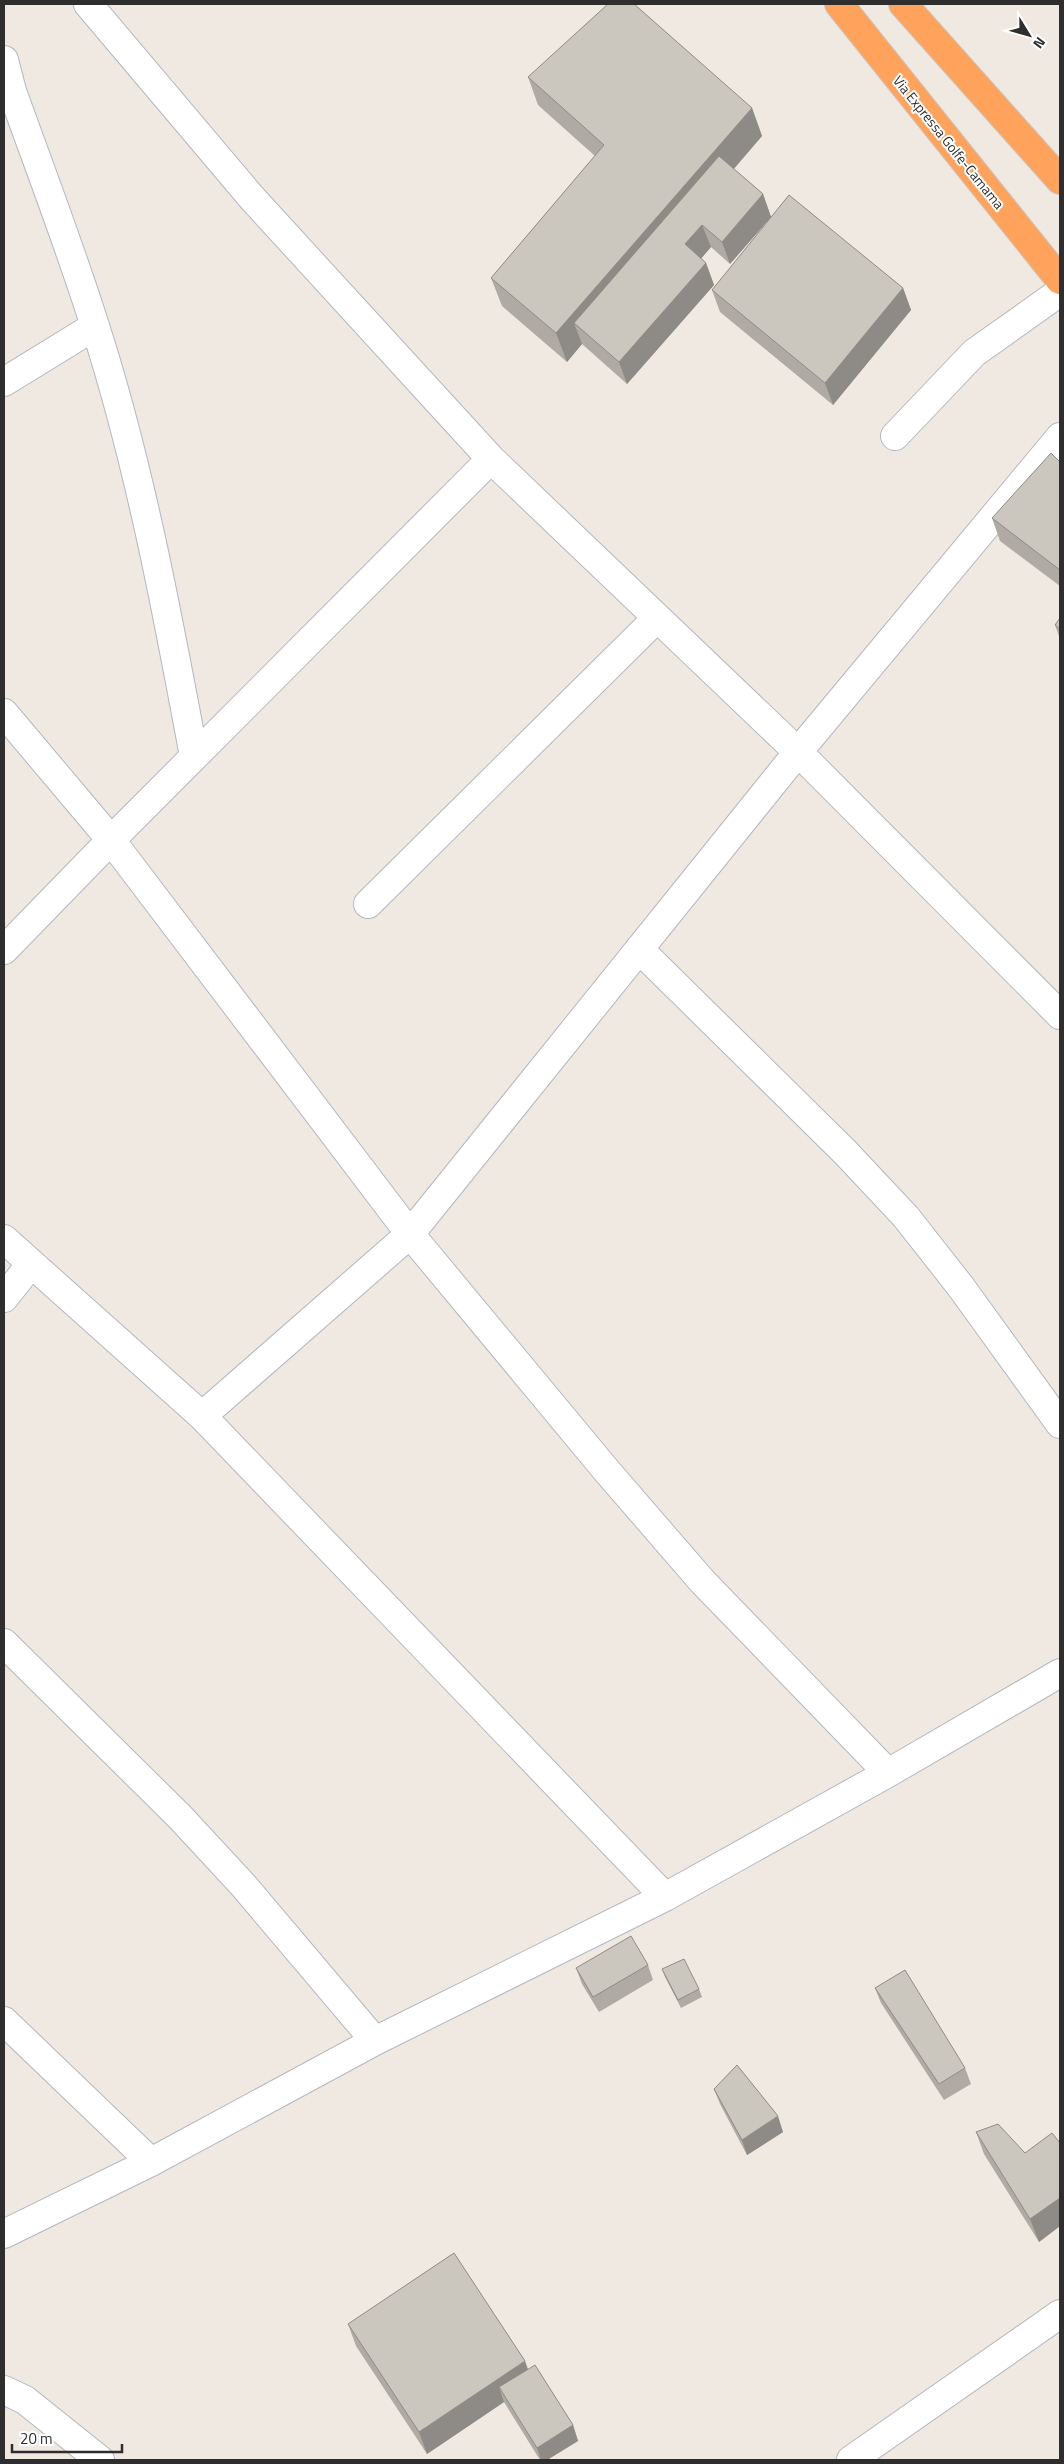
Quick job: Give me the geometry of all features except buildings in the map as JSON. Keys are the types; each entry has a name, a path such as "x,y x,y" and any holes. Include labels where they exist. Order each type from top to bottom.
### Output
{"highway":[{"name":"Via Expressa Golfe-Camama","path":"839,4 1060,280"},
{"path":"903,4 1060,180"}],"street":[{"path":"88,4 252,198 491,459 656,619 798,752 1060,1015"},
{"path":"4,60 12,91 95,326 126,435 161,584 194,756"},
{"path":"895,436 974,352 1060,292"},
{"path":"4,382 95,326"},
{"path":"202,1416 410,1234 798,752 1060,437"},
{"path":"4,950 194,756 491,459"},
{"path":"368,904 656,619"},
{"path":"4,713 111,840 410,1234 606,1470 702,1581 888,1773"},
{"path":"639,949 845,1152 906,1217 961,1287 1060,1424"},
{"path":"4,1239 202,1416 665,1897"},
{"path":"4,1298 31,1264"},
{"path":"4,1643 186,1824 243,1885 375,2041"},
{"path":"4,2234 151,2162 375,2041 665,1897 888,1773 1060,1673"},
{"path":"4,2021 151,2162"},
{"path":"851,2460 1060,2314"},
{"path":"4,2390 25,2400 100,2460"}]}
